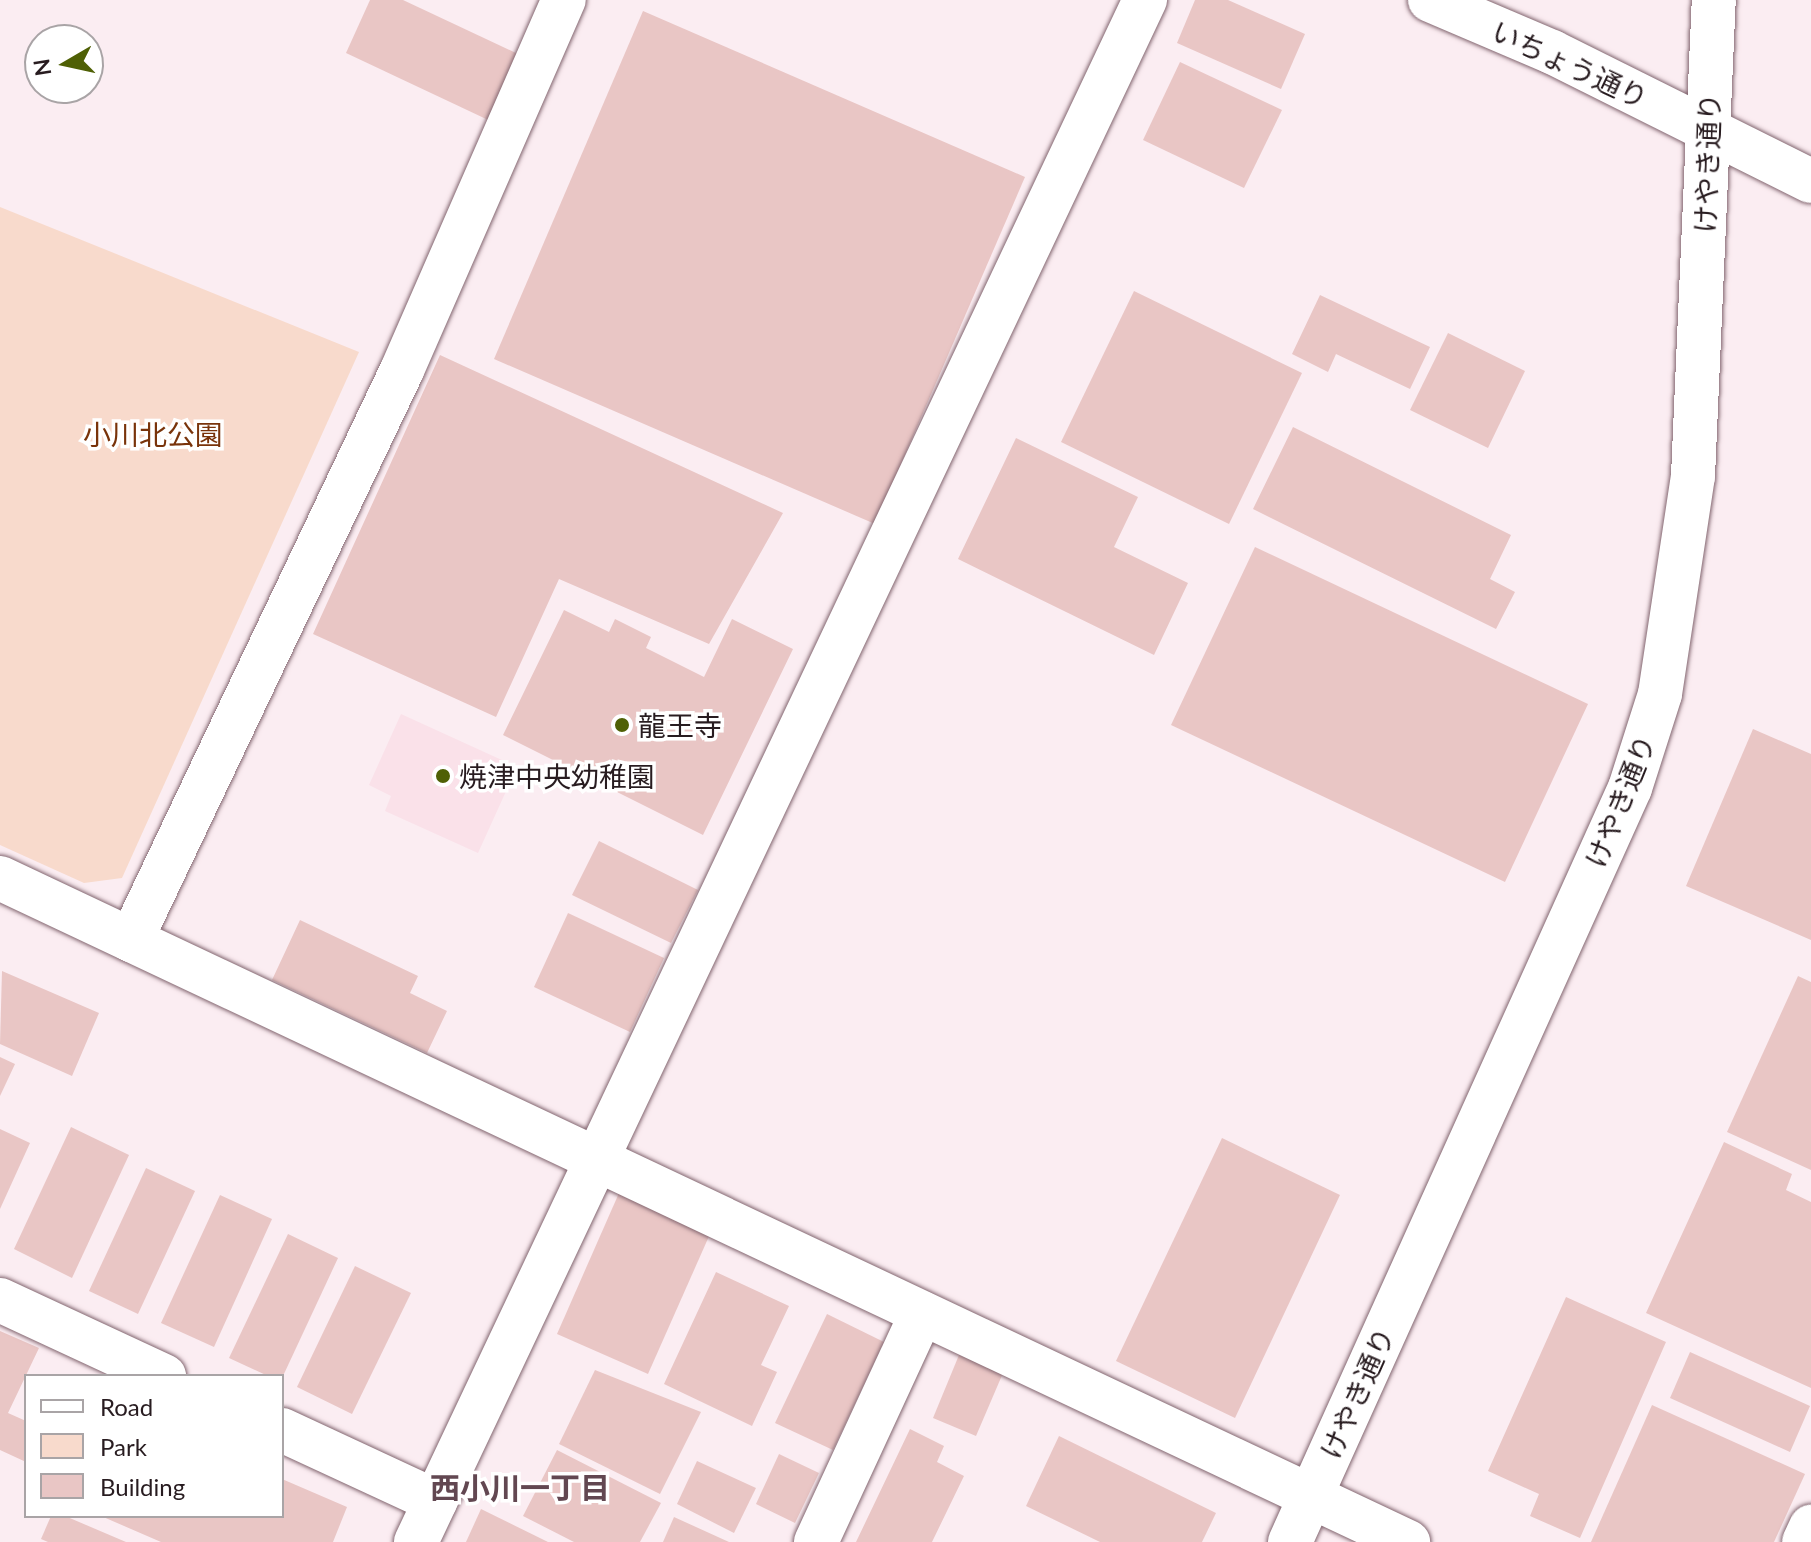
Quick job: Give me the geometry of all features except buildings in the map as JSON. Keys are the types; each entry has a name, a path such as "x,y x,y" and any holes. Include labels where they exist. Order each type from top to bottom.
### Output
{"street":[{"path":"131,940 402,370 564,0"},
{"path":"416,1542 601,1161 1145,0"},
{"name":"いちょう通り","path":"1430,0 1811,181"},
{"name":"けやき通り","path":"1290,1542 1630,788 1660,694 1693,476 1714,0"},
{"path":"0,878 1408,1542"},
{"path":"0,1300 160,1374"},
{"path":"816,1542 922,1313"},
{"path":"284,1431 435,1501"},
{"path":"1804,1542 1811,1527"}],"shaded area":[{"name":"焼津中央幼稚園","path":"401,714 517,767 478,853 385,811 391,796 369,785"}],"green space":[{"name":"小川北公園","path":"0,207 359,352 122,878 84,883 0,845"}],"place":[{"name":"龍王寺","path":"622,725"},
{"name":"焼津中央幼稚園","path":"443,776"}],"district":[{"name":"西小川一丁目","path":"520,1487"}]}
